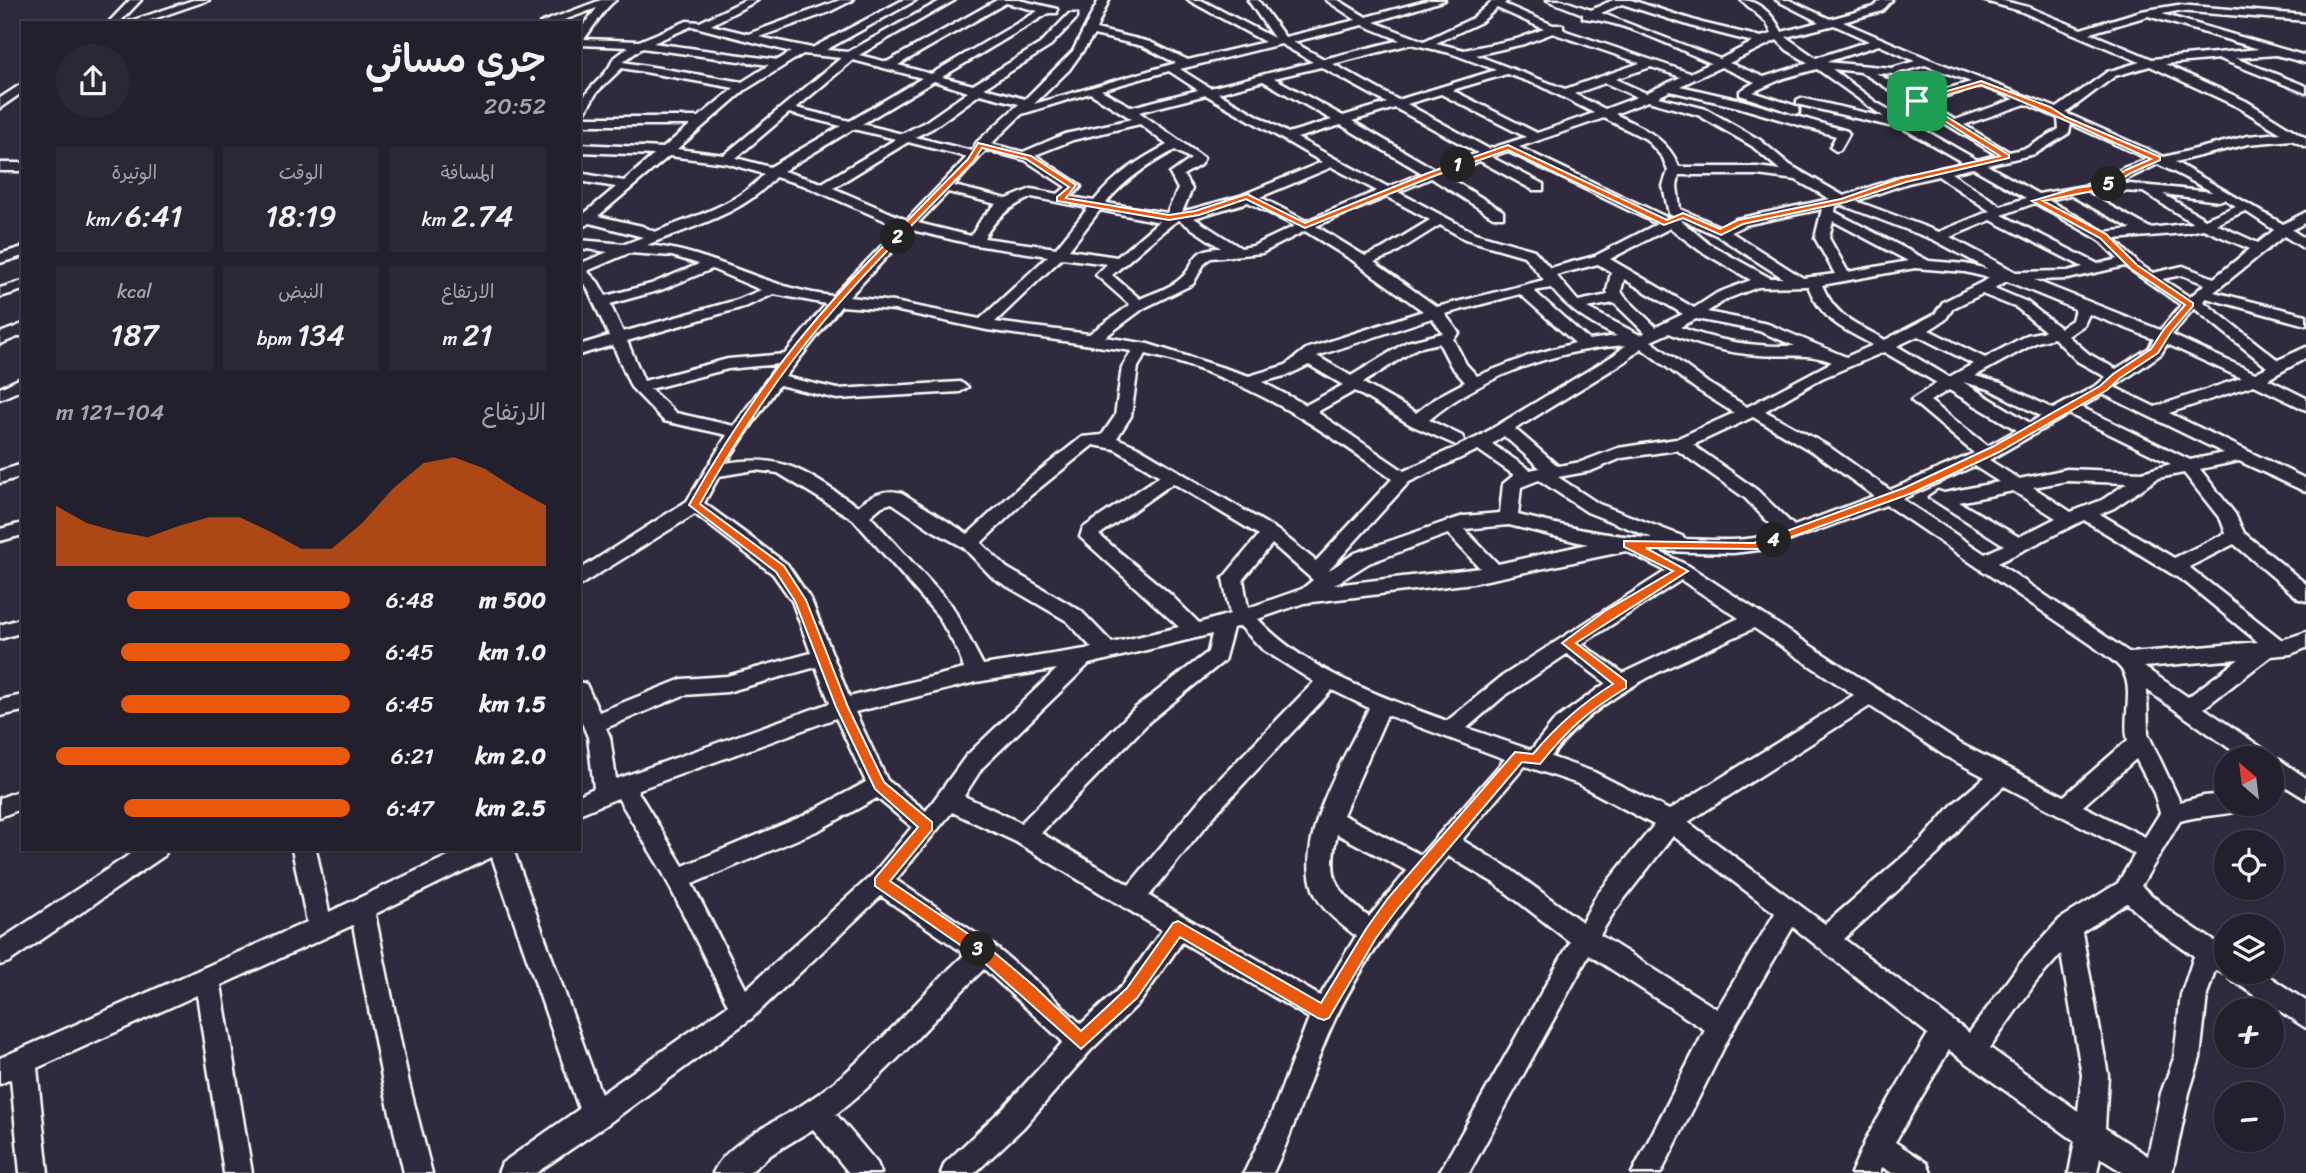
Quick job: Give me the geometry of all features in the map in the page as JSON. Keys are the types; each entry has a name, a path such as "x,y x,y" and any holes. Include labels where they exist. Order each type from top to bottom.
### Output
{"street":[{"path":"115,21 136,0"},
{"path":"136,21 204,0"},
{"path":"703,25 753,0"},
{"path":"748,38 782,24 827,11 848,0"},
{"path":"583,222 743,86 778,62 852,32 911,0"},
{"path":"727,159 851,56 950,0"},
{"path":"888,66 1005,0 1073,16 1093,26 1146,44 1187,64"},
{"path":"581,578 684,514 694,505 738,432 790,358 837,301 943,187 1072,58 1093,26 1104,0"},
{"path":"1186,0 1194,0 1324,65 1538,187"},
{"path":"1253,0 1279,42"},
{"path":"1331,0 1366,22 1411,41 1463,54 1564,93 1650,136 1669,157 1674,171 1670,186 1673,220 1719,255 1766,282"},
{"path":"581,109 593,90 617,68 617,61 640,44 686,24 703,25 807,51 851,56 975,90 1023,108 1209,58 1366,22 1440,0"},
{"path":"1552,0 1767,80 1843,134 1836,147"},
{"path":"1578,20 1621,0 1763,41"},
{"path":"1746,0 1771,21 1778,35 1791,48 1873,106 1946,146 2036,201 2103,236 2150,278 2202,296 2306,320"},
{"path":"1781,0 1811,14 1834,36 1853,49 1877,41"},
{"path":"1811,14 1816,0"},
{"path":"1816,64 1834,36 1878,9 1887,0"},
{"path":"1987,0 2041,10 2082,32 2242,104 2306,143"},
{"path":"2160,0 2182,8 2214,12 2306,18"},
{"path":"2082,32 2148,12 2182,8 2198,0"},
{"path":"2214,12 2225,0 2273,15"},
{"path":"551,21 608,1"},
{"path":"581,38 608,1"},
{"path":"1426,44 1477,20 1499,2 1553,29 1691,77"},
{"path":"581,269 742,200 760,187 773,171 1047,10"},
{"path":"2148,12 2306,60"},
{"path":"823,188 929,125 975,90 1044,46 1073,16"},
{"path":"1022,23 1062,30"},
{"path":"1463,54 1520,42 1566,24"},
{"path":"1094,338 1139,305 1188,281 1199,260 1206,255 1257,250 1305,226 1431,174 1604,114 1691,77 1763,41 1808,29 1834,36 1877,41 2025,100 2160,160 2284,229 2306,246"},
{"path":"852,32 880,38"},
{"path":"1609,49 1652,35"},
{"path":"1834,36 1884,70"},
{"path":"581,40 640,44 778,62"},
{"path":"1130,111 1248,80 1324,65 1411,41"},
{"path":"2060,116 2111,74 2151,62 2279,51"},
{"path":"2221,56 2306,90"},
{"path":"1209,58 1248,80"},
{"path":"1905,124 1796,101 1745,94 1767,80 1816,64 1884,70 1911,67 1925,61"},
{"path":"617,64 743,86"},
{"path":"1564,93 1649,64"},
{"path":"1171,68 1203,91 1439,220 1484,242 1524,250 1574,306 1588,316 1650,335 1740,349 1818,350"},
{"path":"1862,70 2007,156"},
{"path":"1287,137 1504,71"},
{"path":"1263,77 1498,214"},
{"path":"1605,79 1646,97 1702,111 1756,143 1776,162 1800,177 1834,206 1924,264"},
{"path":"1917,101 1981,83"},
{"path":"1667,87 1796,101"},
{"path":"0,104 21,88"},
{"path":"1091,89 1130,111 1175,145 1198,158 1176,174 1185,189 1175,217 1103,275 1139,305"},
{"path":"1444,91 1536,136"},
{"path":"1942,94 1985,113"},
{"path":"1955,124 2025,100"},
{"path":"786,109 906,138 1023,156 1074,187 1060,199"},
{"path":"1721,232 1741,222 1834,206 1903,180 2031,151 2065,130 2060,116"},
{"path":"1023,156 1076,135 1142,120"},
{"path":"581,121 703,121"},
{"path":"2105,186 2128,172 2160,160 2251,139 2292,136"},
{"path":"984,324 1060,251 1111,188 1142,163 1175,145"},
{"path":"1508,147 1673,220 1721,232 1807,283 1828,312 1882,346 1955,380 2028,429"},
{"path":"581,148 667,152 727,159 823,188 908,225 975,241 1060,251 1122,262"},
{"path":"975,241 987,221 1009,203 1031,194 1175,217 1203,212 1332,162"},
{"path":"0,167 21,167"},
{"path":"1674,171 1757,171 1800,177"},
{"path":"1939,171 1995,213 2099,270"},
{"path":"581,177 626,185"},
{"path":"1939,237 1995,213 2073,191 2105,186 2229,198"},
{"path":"943,187 1009,203"},
{"path":"2144,188 2204,225 2261,249"},
{"path":"2073,191 2147,232"},
{"path":"1247,196 1305,226 1362,262 1433,310 1445,321 1451,333 1444,338 1412,345 1305,412"},
{"path":"1834,206 1939,237 2009,277 2163,337 2306,405"},
{"path":"1834,206 1824,224 1822,238 1844,277"},
{"path":"2103,236 2204,225 2244,207"},
{"path":"970,543 1024,491 1088,441 1108,439 1270,534 1325,581 1396,584 1495,572 1598,548 1628,544 1755,547 1918,486 1981,456 2110,382 2155,351 2163,337 2202,296 2284,229 2306,216"},
{"path":"1175,217 1237,251"},
{"path":"1362,262 1387,252 1439,220"},
{"path":"1246,382 1295,366 1309,358 1312,352 1433,310 1522,289 1549,279 1600,259 1673,220"},
{"path":"583,222 637,229 654,237"},
{"path":"581,244 684,255 772,290 802,297 896,306 984,324 1143,347 1210,367 1246,382 1305,412 1403,478"},
{"path":"1719,255 1741,245"},
{"path":"0,259 21,252"},
{"path":"1600,259 1618,272 1694,314 1763,327 1845,362"},
{"path":"1325,581 1403,478 1479,443 1620,358 1650,335 1694,314 1722,296 1766,282 1807,283 1924,264 1965,268 2009,277 2068,275 2129,261"},
{"path":"602,302 656,287 711,264"},
{"path":"2150,278 2183,270 2202,296 2277,367"},
{"path":"581,272 593,285 602,302 639,387 670,417 738,432"},
{"path":"1618,272 1614,291 1617,298 1702,386 1822,450 2243,746"},
{"path":"1508,519 1512,484 1541,474 1585,467 1618,453 1680,443 1750,413 1816,375 1918,330 1940,317 1948,305 2009,277"},
{"path":"0,293 21,286"},
{"path":"1522,289 1585,344"},
{"path":"1981,289 2005,294 2058,334 2110,382 2156,412 2306,486"},
{"path":"581,349 742,303 772,290"},
{"path":"1574,306 1617,298"},
{"path":"2083,307 2079,321 2068,331 2032,338 1919,402 2015,485 2174,566 2224,602 2272,647"},
{"path":"1565,325 1588,316"},
{"path":"0,339 21,330"},
{"path":"1918,330 1985,364"},
{"path":"1417,421 1446,399 1475,384 1544,356 1585,344 1650,335"},
{"path":"1444,338 1459,366 1475,384"},
{"path":"1108,439 1122,416 1130,367 1143,347"},
{"path":"2156,412 2255,379 2306,352"},
{"path":"639,387 728,364 790,358"},
{"path":"1309,358 1417,421 1456,440"},
{"path":"776,380 837,394 960,387"},
{"path":"1955,380 1995,386 2061,411 2188,466 2229,518 2236,536 2306,594"},
{"path":"0,394 21,383"},
{"path":"1504,428 1541,474"},
{"path":"1479,443 1541,474 1593,508 1686,544"},
{"path":"1680,443 1751,494 1790,533"},
{"path":"1943,499 2067,475 2144,478 2239,455"},
{"path":"713,471 755,464 783,467 859,515 945,611 969,653 976,674"},
{"path":"0,477 21,471"},
{"path":"1173,475 1090,532 1089,537 1164,600 1194,630"},
{"path":"1983,563 2077,516 2108,505 2144,478"},
{"path":"1918,486 2018,545"},
{"path":"859,515 878,500 888,496 896,497 938,526 970,543 1000,573 1074,616 1106,650"},
{"path":"694,505 780,569 801,600 842,707 879,786 927,826"},
{"path":"581,803 842,707 976,674 1082,658 1106,650 1232,622 1302,596 1362,558 1451,526 1490,518 1508,519 1578,536 1628,544 1682,571 1953,750 2151,851"},
{"path":"1451,526 1495,572"},
{"path":"0,535 21,530"},
{"path":"1024,835 1142,715 1217,656 1232,622 1233,578 1270,534"},
{"path":"2174,566 2236,536"},
{"path":"1362,558 1396,584"},
{"path":"1452,730 1469,712 1567,643 1609,614 1682,571"},
{"path":"1264,1170 1324,1013 1371,933 1446,843 1528,758 1589,705 1622,684 1754,620"},
{"path":"1232,622 1327,682 1587,778 1671,821 1945,1031 2090,1137 2149,1173"},
{"path":"0,632 21,626"},
{"path":"2129,665 2291,646 2306,639"},
{"path":"1567,643 1622,684"},
{"path":"2188,708 2272,647"},
{"path":"590,729 682,687 727,684 824,657"},
{"path":"512,1173 743,1009 880,882 949,800 974,762 1082,658"},
{"path":"1973,1050 2027,974 2069,926 2128,890 2130,882 2172,814 2169,800 2144,758 2136,730 2137,685 2129,665"},
{"path":"1133,898 1211,803 1327,682"},
{"path":"1453,1173 1605,904 1671,821 1869,696"},
{"path":"581,697 590,729 602,748 615,789 677,879 743,1009"},
{"path":"0,708 21,703"},
{"path":"1371,933 1329,897 1319,867 1338,793 1382,704"},
{"path":"2065,808 2140,743"},
{"path":"1826,939 1930,847 1961,811 2002,775"},
{"path":"2284,779 2306,790"},
{"path":"677,879 811,823 879,786"},
{"path":"0,808 21,799"},
{"path":"949,800 1024,835 1324,1013"},
{"path":"2172,814 2214,804"},
{"path":"1330,819 1424,868"},
{"path":"1446,843 1502,876 1585,939 1721,1026"},
{"path":"0,954 153,851"},
{"path":"304,851 320,927"},
{"path":"502,851 595,1116"},
{"path":"34,1173 12,1066 362,909 471,852"},
{"path":"880,882 984,953 1029,991 1081,1042"},
{"path":"2128,890 2166,923 2214,955"},
{"path":"362,909 396,1083 418,1173"},
{"path":"1646,1173 1721,1026 1790,910"},
{"path":"2069,926 2095,1075 2090,1137 2083,1173"},
{"path":"955,1173 1013,1118 1081,1042 1132,993 1178,928"},
{"path":"727,1173 778,1133 816,1112 859,1080 938,996 984,953"},
{"path":"2158,1173 2175,1093 2187,1058 2194,995 2214,962"},
{"path":"208,979 238,1173"},
{"path":"2258,984 2306,1016"},
{"path":"1865,1173 1877,1147 1945,1031"},
{"path":"816,1112 867,1173"},
{"path":"1877,1147 1917,1173"}],"route":[{"path":"1981,83 2048,108 2064,119 2158,159 2139,166 2105,186 2076,190 2036,201 2062,212 2103,236 2134,267 2190,304 2167,331 2155,351 2116,376 2104,388 1995,450 1908,490 1755,547 1628,544 1682,571 1609,614 1567,643 1622,684 1563,726 1536,760 1520,756 1371,933 1324,1013 1178,928 1132,993 1081,1042 1029,991 984,953 880,882 927,826 879,786 842,707 801,600 780,569 694,505 722,455 790,358 837,301 971,160 981,145 1029,157 1074,187 1060,199 1155,217 1169,217 1196,214 1247,196 1305,226 1431,174 1508,147 1582,185 1667,223 1683,215 1721,232 1741,222 1808,206 1843,201 1903,180 2007,156 1917,101 1981,83"}]}
